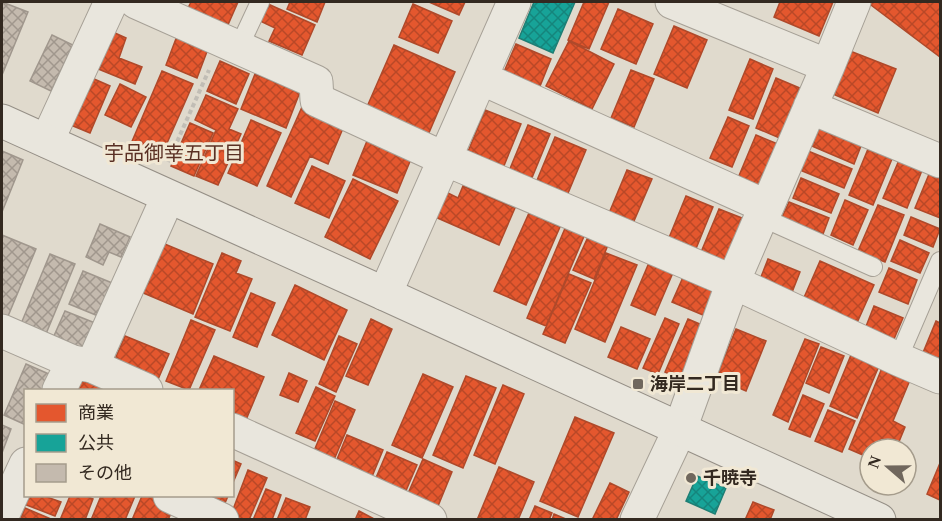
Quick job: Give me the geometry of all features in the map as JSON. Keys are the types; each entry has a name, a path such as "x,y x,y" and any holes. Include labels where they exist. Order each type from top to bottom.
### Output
{"street":[{"path":"47,141 111,2"},
{"path":"136,2 316,82 317,100 445,159 733,282 940,377"},
{"path":"385,294 514,2"},
{"path":"672,2 828,66"},
{"path":"637,519 680,429 733,282 854,2"},
{"path":"481,78 764,212"},
{"path":"810,107 940,161"},
{"path":"2,121 47,141 166,184 385,294 879,519"},
{"path":"75,373 166,184"},
{"path":"2,331 75,373 142,389"},
{"path":"234,431 430,519"},
{"path":"2,516 24,468"},
{"path":"174,497 222,519"}],"lane":[{"path":"230,44 260,2"},
{"path":"764,212 873,267"},
{"path":"898,359 940,261"}],"path":[{"path":"166,184 230,44"}],"building: 商業":[{"path":"191,2 238,2 227,27 187,10"},
{"path":"290,2 325,2 317,22 287,9"},
{"path":"429,2 465,2 459,15"},
{"path":"584,2 609,2 589,49 568,40"},
{"path":"780,2 833,2 819,36 774,17"},
{"path":"867,2 940,2 940,57"},
{"path":"268,4 315,25 302,55 269,41 275,28 260,21"},
{"path":"413,4 452,21 438,53 399,37"},
{"path":"618,9 653,24 636,64 601,49"},
{"path":"674,26 707,40 687,88 654,74"},
{"path":"106,29 126,38 119,58 142,67 135,84 91,66"},
{"path":"177,36 208,49 197,78 166,65"},
{"path":"569,41 614,64 592,109 546,86"},
{"path":"516,44 551,59 536,96 500,81"},
{"path":"394,45 455,72 428,135 366,109"},
{"path":"850,51 896,69 878,113 833,94"},
{"path":"750,59 773,69 753,119 729,110"},
{"path":"220,61 249,74 236,104 207,91"},
{"path":"631,70 654,79 634,127 611,118"},
{"path":"162,71 193,84 160,159 130,146"},
{"path":"255,74 300,92 286,128 241,109"},
{"path":"85,75 110,86 90,133 66,123"},
{"path":"776,78 802,89 782,139 756,128"},
{"path":"120,84 146,97 131,127 105,115"},
{"path":"206,95 238,109 229,129 241,134 218,185 196,176 216,130 195,120"},
{"path":"302,107 344,126 328,164 310,156 291,197 267,186"},
{"path":"485,110 521,124 501,173 465,159"},
{"path":"728,117 749,126 732,167 710,158"},
{"path":"251,120 281,133 257,186 228,173"},
{"path":"190,123 213,133 194,176 171,166"},
{"path":"528,125 550,134 529,185 507,176"},
{"path":"819,128 861,146 854,164 812,146"},
{"path":"756,135 780,145 762,188 738,178"},
{"path":"555,137 586,150 566,198 535,185"},
{"path":"367,141 411,159 397,193 353,175"},
{"path":"868,149 892,159 873,205 849,195"},
{"path":"808,151 852,169 844,188 800,170"},
{"path":"902,153 925,163 907,208 883,198"},
{"path":"312,166 345,181 329,218 295,203"},
{"path":"932,167 940,170 940,218 915,208"},
{"path":"627,170 652,179 631,228 607,218"},
{"path":"801,178 839,194 831,213 793,198"},
{"path":"353,179 398,201 370,259 325,237"},
{"path":"463,186 515,208 499,245 433,216 444,191 458,198"},
{"path":"686,196 713,207 693,256 666,245"},
{"path":"845,200 868,210 853,245 831,235"},
{"path":"789,202 829,218 823,234 782,217"},
{"path":"878,205 904,215 885,262 858,251"},
{"path":"719,209 747,220 726,269 699,257"},
{"path":"529,213 560,227 526,305 494,291"},
{"path":"911,217 940,229 933,247 904,235"},
{"path":"566,226 585,234 546,326 527,318"},
{"path":"588,237 608,245 594,279 573,270"},
{"path":"155,240 213,264 193,314 134,289"},
{"path":"900,240 929,253 920,273 891,261"},
{"path":"222,253 241,261 236,273 252,279 230,331 195,317"},
{"path":"606,253 637,265 605,342 575,329"},
{"path":"651,258 675,268 655,315 631,305"},
{"path":"768,259 800,272 789,300 757,287"},
{"path":"820,261 874,285 856,325 802,302"},
{"path":"889,268 917,280 908,304 879,292"},
{"path":"569,274 591,283 565,343 543,334"},
{"path":"684,275 715,287 703,315 672,302"},
{"path":"295,285 347,310 324,360 272,335"},
{"path":"251,293 275,303 257,347 233,337"},
{"path":"874,306 903,318 891,346 863,334"},
{"path":"665,318 679,324 658,374 643,368"},
{"path":"371,319 392,329 368,385 346,376"},
{"path":"688,319 702,325 680,378 665,372"},
{"path":"191,320 215,330 189,389 166,381"},
{"path":"936,321 940,323 940,362 922,355"},
{"path":"621,327 650,339 637,369 608,357"},
{"path":"736,329 766,341 746,391 716,378"},
{"path":"125,336 169,354 156,384 112,366"},
{"path":"339,336 357,344 336,392 319,384"},
{"path":"805,339 819,344 788,422 773,415"},
{"path":"821,347 844,356 829,393 806,383"},
{"path":"851,355 879,366 857,418 830,406"},
{"path":"214,356 264,377 243,427 234,423 234,389 199,389"},
{"path":"882,368 910,380 893,421 905,427 901,437 858,437 858,453 849,449"},
{"path":"289,373 307,381 298,402 280,395"},
{"path":"423,374 453,387 422,458 392,445"},
{"path":"466,376 496,388 463,468 433,455"},
{"path":"79,379 104,389 74,389"},
{"path":"503,385 524,394 495,464 474,455"},
{"path":"316,387 335,396 315,441 296,433"},
{"path":"803,395 824,404 810,437 789,429"},
{"path":"335,401 355,410 331,467 311,458"},
{"path":"828,410 855,421 842,452 815,441"},
{"path":"575,417 614,433 578,517 540,501"},
{"path":"347,435 383,450 371,479 335,464"},
{"path":"387,452 417,465 402,500 372,487"},
{"path":"423,459 452,472 436,511 406,498"},
{"path":"234,461 241,464 234,480"},
{"path":"940,463 940,500 927,494"},
{"path":"499,467 534,482 518,520 477,520"},
{"path":"248,470 267,478 249,520 229,520"},
{"path":"610,483 629,492 616,520 592,520"},
{"path":"266,489 281,495 272,520 253,520"},
{"path":"28,497 47,497 61,502 55,516 24,504"},
{"path":"70,497 93,499 85,520 60,520"},
{"path":"101,497 135,497 125,520 91,520"},
{"path":"142,497 152,497 174,506 168,520 132,520"},
{"path":"211,497 228,497 222,510 208,504"},
{"path":"286,498 310,507 305,520 277,520"},
{"path":"753,502 774,510 770,520 745,520"},
{"path":"535,506 552,513 549,520 529,520"},
{"path":"25,508 51,519 20,520"},
{"path":"359,511 376,520 355,520"},
{"path":"554,514 568,520 552,520"}],"building: 公共":[{"path":"534,2 575,2 553,53 519,38"},
{"path":"697,476 726,488 715,514 686,501"}],"building: その他":[{"path":"2,2 28,12 2,75"},
{"path":"52,35 73,45 51,91 30,81"},
{"path":"2,151 23,160 2,212"},
{"path":"100,224 130,237 121,257 109,252 103,265 86,257"},
{"path":"2,235 36,249 6,321 2,319"},
{"path":"50,254 75,264 43,341 18,331"},
{"path":"83,271 117,285 103,318 69,304"},
{"path":"65,311 100,325 93,342 80,350 53,338"},
{"path":"26,364 51,375 44,389 24,389 24,424 4,415"},
{"path":"2,425 11,429 2,453"}],"place":[{"name":"海岸二丁目","path":"638,384"},
{"name":"千暁寺","path":"691,478"}],"district":[{"name":"宇品御幸五丁目","path":"174,153"}]}
